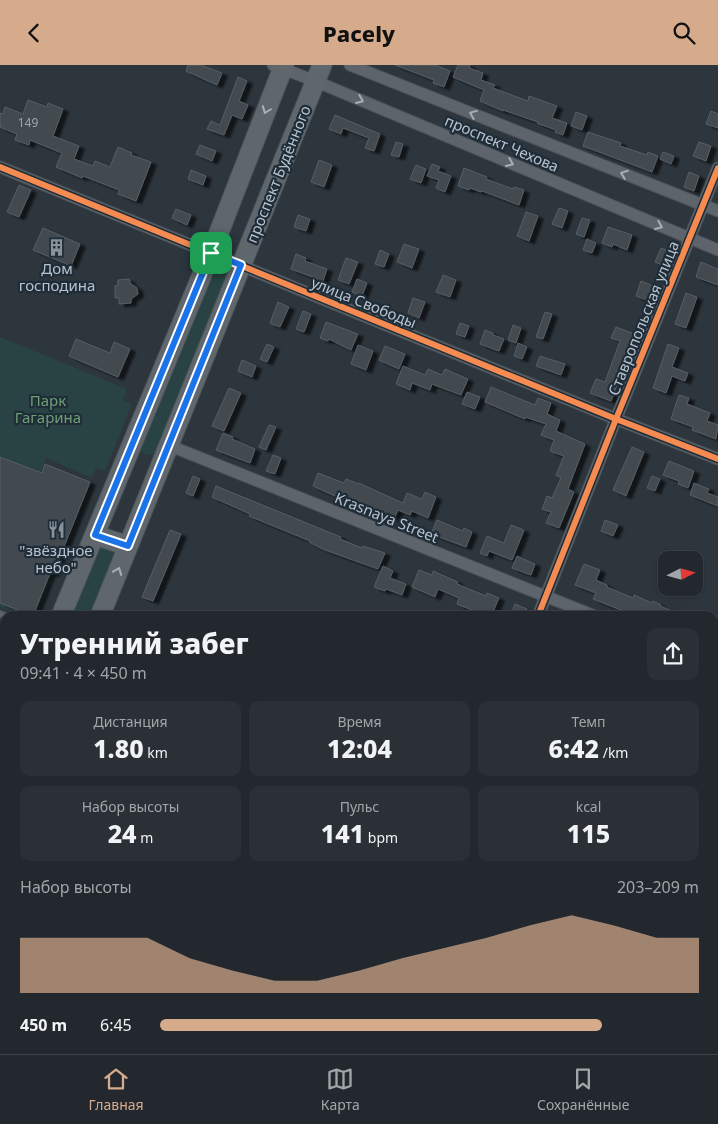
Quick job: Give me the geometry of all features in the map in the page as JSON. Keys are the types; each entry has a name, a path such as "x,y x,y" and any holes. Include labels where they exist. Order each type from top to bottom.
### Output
{"main road":[{"path":"63,611 211,253 280,66"},
{"name":"проспект Будённого","path":"102,611 318,73"},
{"path":"95,535 128,546"}],"street":[{"name":"проспект Чехова","path":"350,65 718,211"},
{"name":"проспект Чехова","path":"280,66 318,73 689,239 718,250"},
{"name":"улица Свободы","path":"0,167 718,459"},
{"name":"Ставропольская улица","path":"540,611 718,169"},
{"name":"Krasnaya Street","path":"168,445 582,611"}],"green space":[{"path":"223,267 230,276 159,452 145,455 138,449 210,269"},
{"name":"Парк Гагарина","path":"0,337 127,389 123,400 132,404 105,471 96,468 92,478 46,458 9,556 53,574 39,611 10,611 0,607"},
{"path":"99,541 118,549 94,611 70,611"}],"building":[{"path":"188,65 201,65 222,73 217,85 186,71"},
{"path":"395,65 435,65 450,71 444,87 433,83 434,80"},
{"path":"458,65 470,65 469,68 483,73 481,80 495,85 493,88 528,101 529,96 557,106 552,118 567,123 563,135 538,122 503,111 480,101 484,90 453,77"},
{"path":"238,77 247,81 239,101 248,105 242,119 232,115 224,135 207,129 211,121 220,125"},
{"path":"28,100 47,107 48,103 63,109 53,136 79,146 74,159 93,166 95,161 110,167 118,147 132,153 131,155 151,162 136,201 118,194 119,190 56,167 62,153 30,140 29,145 15,140 17,134 0,127 0,113 3,114 5,107 23,114"},
{"path":"711,111 718,114 718,128 706,124"},
{"path":"576,112 587,116 582,130 571,126"},
{"path":"335,115 380,134 374,151 365,148 369,138 343,128 341,134 329,129"},
{"path":"588,132 621,143 620,146 647,155 648,152 658,156 652,172 583,146"},
{"path":"396,142 403,144 399,157 391,155"},
{"path":"699,142 711,146 706,161 693,156"},
{"path":"200,145 216,151 212,161 196,154"},
{"path":"663,152 674,156 671,164 660,159"},
{"path":"319,160 332,165 324,187 311,182"},
{"path":"432,164 440,167 438,171 451,176 445,192 436,188 439,180 427,176"},
{"path":"416,165 426,169 421,183 410,179"},
{"path":"464,168 513,189 514,187 524,190 519,205 482,191 470,188 469,190 458,186"},
{"path":"191,170 206,176 203,185 188,179"},
{"path":"689,172 699,176 694,191 684,187"},
{"path":"19,185 31,190 19,217 7,212"},
{"path":"559,208 568,211 562,228 552,224"},
{"path":"176,209 191,215 187,225 172,218"},
{"path":"526,212 538,216 529,241 517,236"},
{"path":"298,215 310,219 306,231 294,227"},
{"path":"582,218 590,220 584,237 576,234"},
{"path":"608,227 632,235 627,250 613,244 612,247 602,243"},
{"name":"Дом господина","path":"43,228 80,244 71,266 33,250"},
{"path":"587,239 596,243 592,253 583,250"},
{"path":"404,244 419,249 412,268 397,262"},
{"path":"661,248 669,251 664,266 655,262"},
{"path":"380,250 389,254 384,267 375,264"},
{"path":"296,254 306,258 305,261 327,269 323,281 291,269"},
{"path":"346,258 358,262 349,284 338,280"},
{"path":"701,262 718,269 718,285 696,277"},
{"path":"443,275 456,280 450,297 436,292"},
{"path":"129,279 130,283 137,288 138,294 131,299 131,303 119,304 119,298 115,298 115,286 118,285 118,280"},
{"path":"357,279 367,283 362,296 352,292"},
{"path":"641,281 656,287 650,301 636,296"},
{"path":"686,293 697,297 686,328 675,324"},
{"path":"413,298 425,302 419,318 408,313"},
{"path":"278,302 289,307 280,327 270,323"},
{"path":"303,311 311,314 304,332 296,329"},
{"path":"545,312 552,314 543,339 536,337"},
{"path":"326,322 358,334 351,350 329,339 328,341 320,338"},
{"path":"460,323 469,326 465,337 456,334"},
{"path":"513,325 521,328 516,343 508,340"},
{"path":"616,327 637,335 611,401 590,393 596,379 605,382 620,341 611,338"},
{"path":"485,330 504,339 499,351 480,344"},
{"path":"76,339 110,353 114,342 130,349 118,377 69,356"},
{"path":"518,343 527,347 522,359 514,356"},
{"path":"267,344 274,347 267,362 260,359"},
{"path":"668,344 679,348 672,367 688,373 685,381 672,376 666,393 653,388"},
{"path":"358,345 373,351 366,370 351,364"},
{"path":"385,346 405,354 399,369 379,360"},
{"path":"540,356 565,364 561,375 536,366"},
{"path":"242,360 256,366 252,377 238,371"},
{"path":"403,366 425,375 428,369 442,375 445,369 468,379 461,395 432,384 430,390 412,383 410,390 396,384"},
{"path":"491,387 535,405 538,398 551,403 547,414 560,420 556,431 585,444 568,489 574,492 559,528 546,523 551,512 542,509 547,496 552,498 561,478 556,475 564,456 550,451 554,440 541,435 546,424 525,417 525,419 485,402"},
{"path":"229,388 241,393 224,431 212,426"},
{"path":"467,392 480,397 475,409 462,404"},
{"path":"679,395 689,398 687,404 710,413 707,421 718,425 716,439 692,430 693,427 671,419"},
{"path":"269,425 276,427 266,450 259,447"},
{"path":"223,433 255,449 250,463 216,450"},
{"path":"632,447 644,452 626,496 613,490"},
{"path":"273,455 281,458 275,474 266,471"},
{"path":"0,457 42,473 45,464 90,482 53,574 50,573 35,611 20,611 0,603"},
{"path":"669,461 694,471 688,488 678,484 679,481 663,475"},
{"path":"318,473 344,483 346,479 359,483 403,503 407,493 422,499 425,492 436,497 428,518 412,511 410,515 398,510 394,519 313,486"},
{"path":"193,476 200,479 193,496 186,493"},
{"path":"652,476 660,479 655,491 647,488"},
{"path":"694,483 709,489 707,493 718,497 718,506 690,495"},
{"path":"216,486 341,537 340,539 362,548 363,546 385,553 378,569 325,550 310,541 249,516 250,514 212,497"},
{"path":"437,520 463,531 464,528 472,532 466,547 431,534"},
{"path":"605,520 618,525 613,536 601,531"},
{"path":"511,525 524,530 512,560 489,551 487,556 480,553 487,536 504,543"},
{"path":"170,530 181,534 153,601 142,597"},
{"path":"517,556 535,564 531,575 512,568"},
{"path":"584,564 600,570 596,580 607,585 607,587 633,598 634,595 652,603 653,601 672,611 623,611 593,599 596,593 575,585"},
{"path":"383,566 393,571 390,578 406,584 402,595 374,587"},
{"path":"419,570 432,575 433,571 458,582 457,584 486,596 487,593 499,598 493,611 474,611 457,604 459,598 438,589 435,597 412,587"},
{"path":"515,604 527,609 526,611 512,611"}],"cycle path":[{"path":"0,167 718,459"},
{"path":"540,611 718,168"}],"place":[{"name":"Дом господина","path":"57,247"},
{"name":"\"звёздное небо\"","path":"56,529"}],"route":[{"path":"211,253 241,265 128,546 95,535 211,253"}]}
